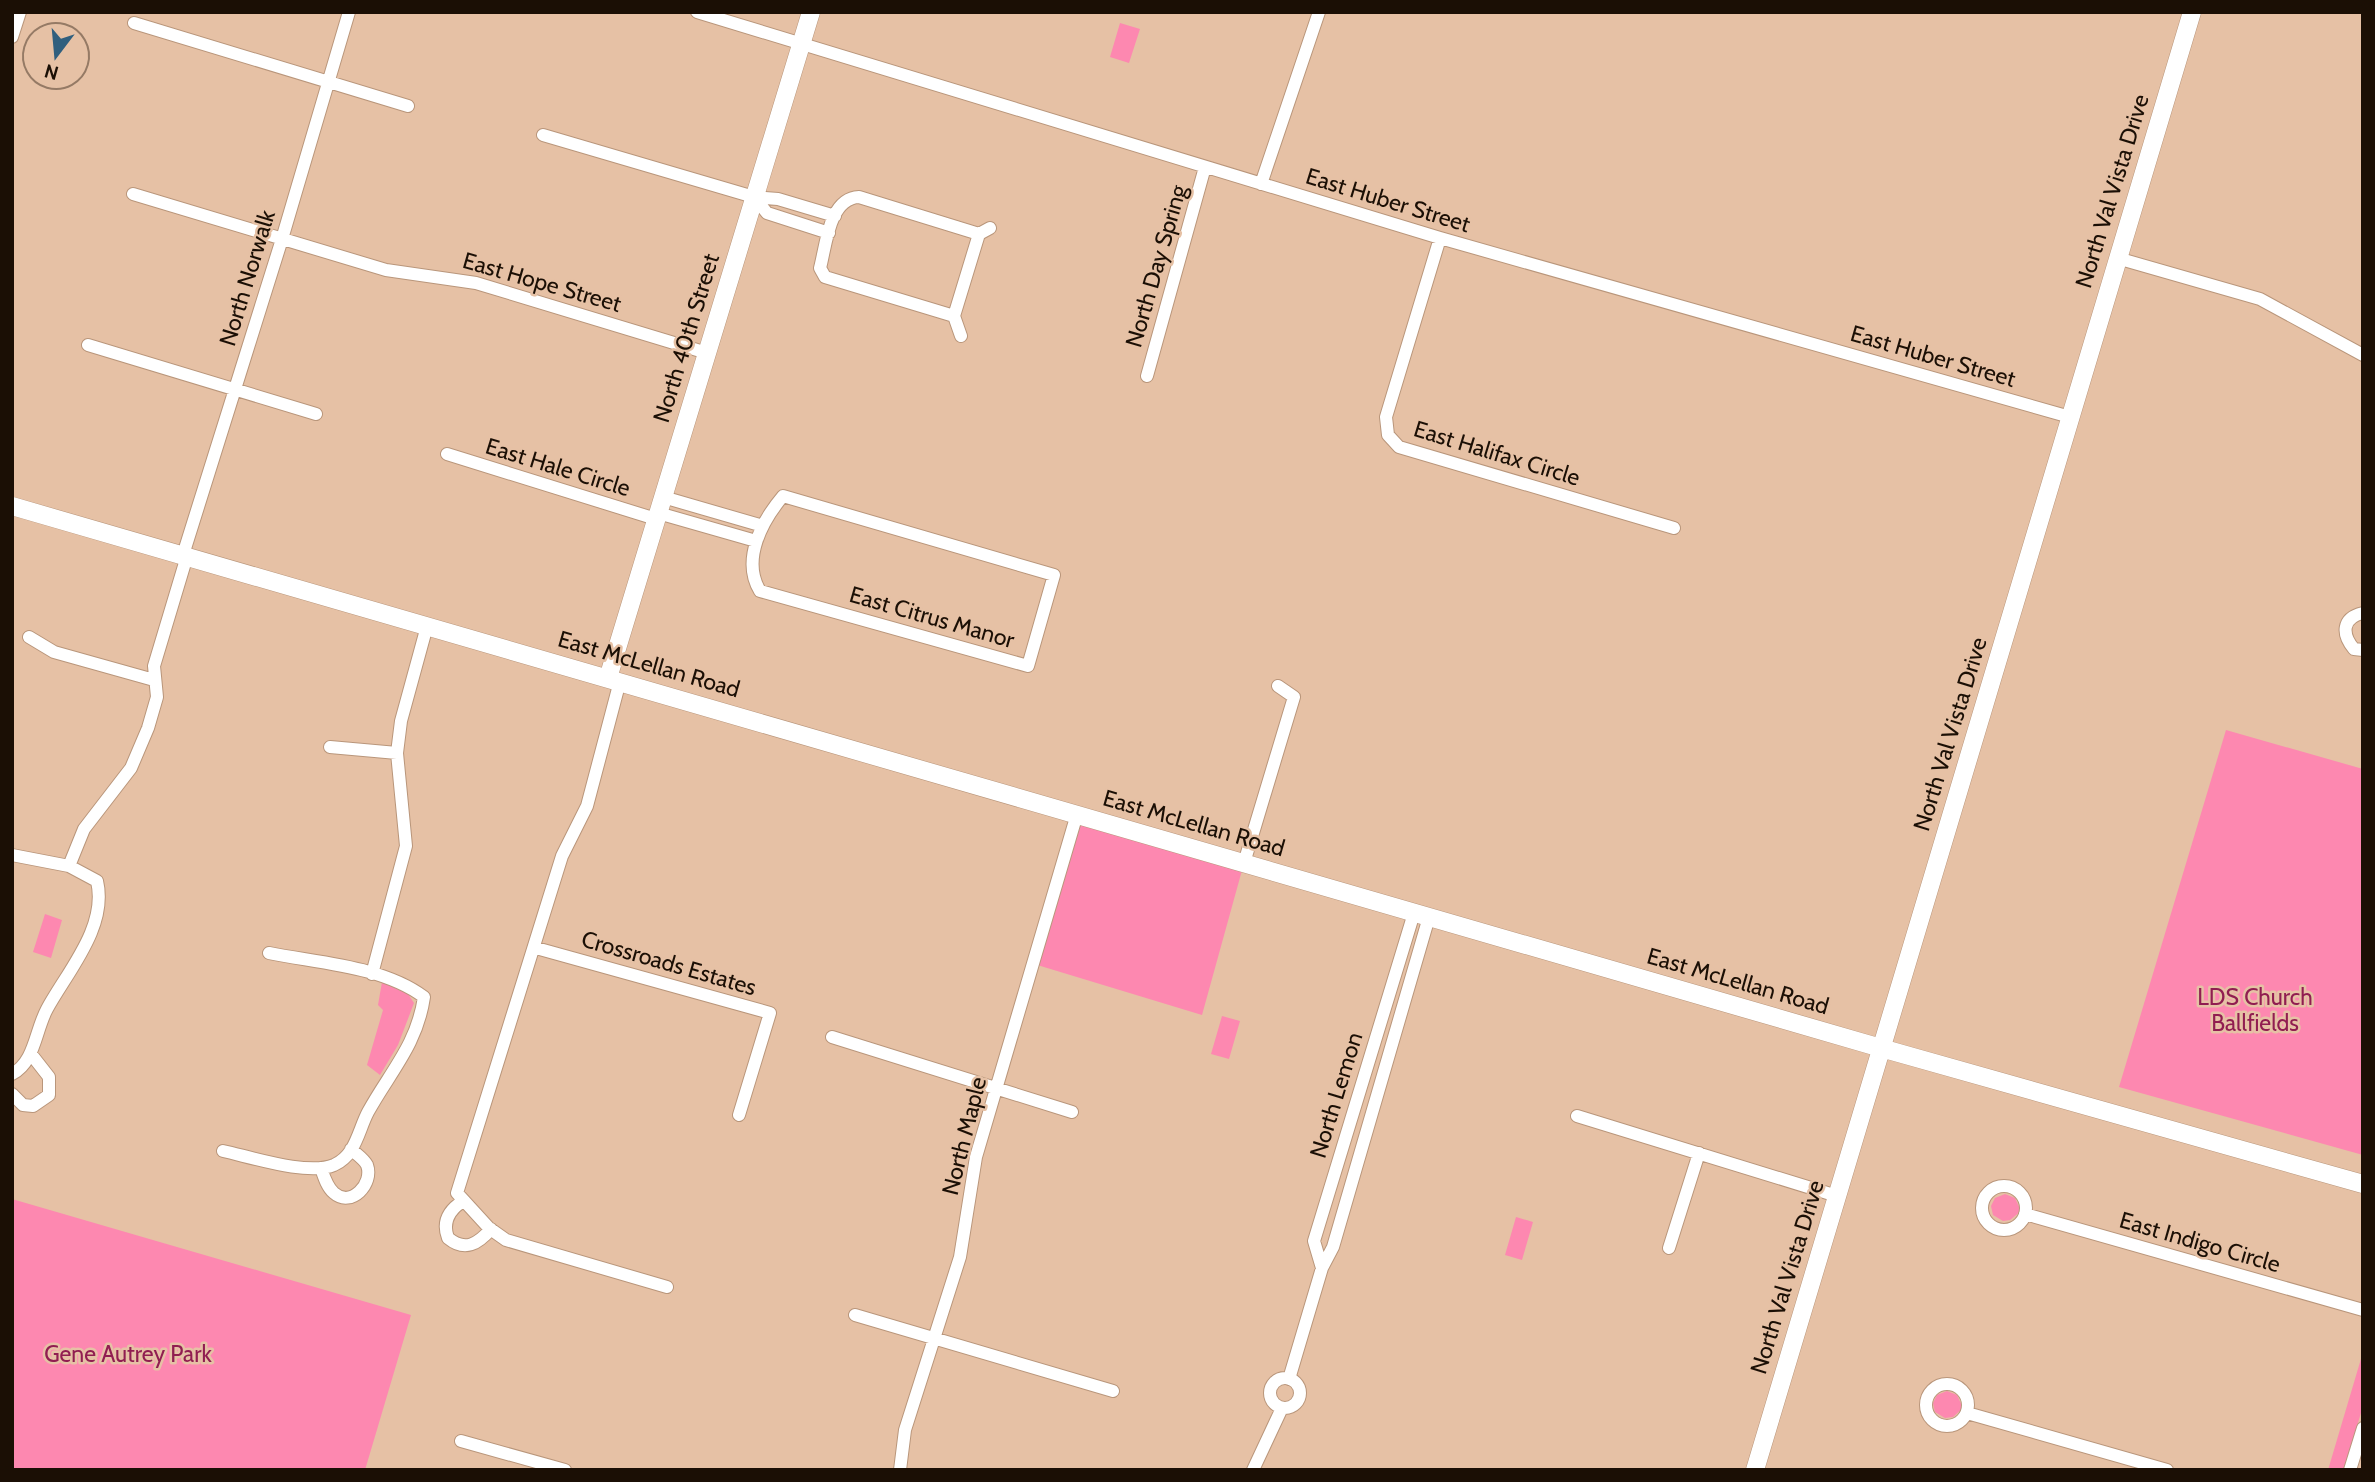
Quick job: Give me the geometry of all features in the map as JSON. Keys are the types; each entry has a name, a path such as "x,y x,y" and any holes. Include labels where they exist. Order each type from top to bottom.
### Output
{"street":[{"path":"12,37 20,12"},
{"name":"North Norwalk","path":"69,866 84,830 131,768 157,697 154,666 185,555 349,12"},
{"name":"East Huber Street","path":"697,12 1440,238 2070,417"},
{"name":"North 40th Street","path":"614,680 659,510 811,12"},
{"path":"1261,184 1319,12"},
{"name":"North Val Vista Drive","path":"1755,1470 2192,12"},
{"path":"134,23 408,106"},
{"path":"543,135 754,197 778,198 835,216"},
{"name":"North Day Spring","path":"1147,376 1205,167"},
{"name":"East Hope Street","path":"133,194 386,270 476,283 707,353"},
{"path":"754,197 767,213 829,233"},
{"path":"954,316 832,281 820,268 835,216 851,197 868,197 985,231 954,316 961,336"},
{"path":"803,225 808,208"},
{"name":"East Halifax Circle","path":"1440,238 1386,417 1388,435 1399,447 1674,528"},
{"path":"2117,258 2260,299 2363,355"},
{"path":"88,345 316,414"},
{"name":"East Hale Circle","path":"447,454 659,510"},
{"name":"East Citrus Manor","path":"783,496 1054,575 1028,666 760,591 752,578 756,541 764,526 783,496"},
{"name":"East McLellan Road","path":"12,506 1881,1048 2363,1184"},
{"path":"659,510 764,526"},
{"path":"659,510 756,541"},
{"path":"2363,613 2350,618 2345,627 2345,639 2354,649 2363,650"},
{"path":"372,974 406,846 397,753 401,721 427,626"},
{"path":"29,637 54,652 154,680"},
{"path":"614,680 587,807 562,856 536,948 457,1193 491,1230 506,1240 667,1287"},
{"path":"1244,863 1294,697 1278,686"},
{"path":"330,747 397,753"},
{"name":"North Maple","path":"900,1470 905,1430 960,1257 976,1157 1077,814"},
{"path":"12,855 69,866 97,881 99,898 83,948 47,1010 26,1064 12,1074"},
{"name":"North Lemon","path":"1322,1268 1314,1241 1404,950 1421,915"},
{"name":"North Lemon","path":"1289,1379 1322,1268 1333,1247 1418,955 1421,915"},
{"name":"Crossroads Estates","path":"536,948 770,1013 739,1115"},
{"path":"1404,950 1418,955"},
{"path":"223,1152 321,1168 335,1164 351,1149 377,1095 398,1069 421,1015 424,997 410,987 372,974 269,953"},
{"path":"1396,975 1411,979"},
{"name":"North Lemon","path":"1381,1021 1397,1027"},
{"path":"832,1037 1072,1112"},
{"path":"12,1094 23,1105 33,1106 49,1095 49,1077 30,1054"},
{"path":"1577,1116 1837,1196"},
{"path":"321,1168 332,1192 349,1198 359,1193 365,1186 368,1171 366,1163 351,1149"},
{"path":"1669,1248 1699,1153"},
{"name":"North Lemon","path":"1332,1181 1350,1187"},
{"path":"463,1201 450,1212 447,1219 448,1238 454,1244 478,1244 491,1230"},
{"name":"East Indigo Circle","path":"2025,1214 2363,1310"},
{"path":"855,1315 1113,1391"},
{"path":"1289,1379 1298,1385 1300,1396 1293,1406 1282,1408 1273,1401 1271,1389 1279,1380 1289,1379"},
{"path":"1253,1470 1282,1408"},
{"path":"1967,1413 2167,1470"},
{"path":"2350,1470 2363,1428"},
{"path":"461,1441 565,1470"}],"green space":[{"path":"1120,23 1140,29 1129,63 1110,57"},
{"name":"LDS Church Ballfields","path":"2226,730 2363,769 2363,1155 2119,1087"},
{"path":"1077,814 1244,863 1202,1015 1034,964"},
{"path":"45,914 62,920 51,958 33,952"},
{"path":"382,982 408,994 414,1003 398,1045 380,1075 367,1065 383,1010 378,1005"},
{"path":"1222,1016 1240,1021 1229,1059 1211,1054"},
{"path":"2005,1194 2015,1198 2021,1211 2010,1220 2003,1221 1993,1215 1991,1206 1995,1198"},
{"name":"Gene Autrey Park","path":"12,1199 411,1315 365,1470 12,1470"},
{"path":"1516,1217 1533,1222 1522,1260 1505,1255"},
{"path":"2363,1352 2363,1406 2344,1470 2328,1470"},
{"path":"1947,1391 1957,1395 1963,1408 1953,1417 1945,1418 1935,1412 1933,1403 1937,1395"}]}
